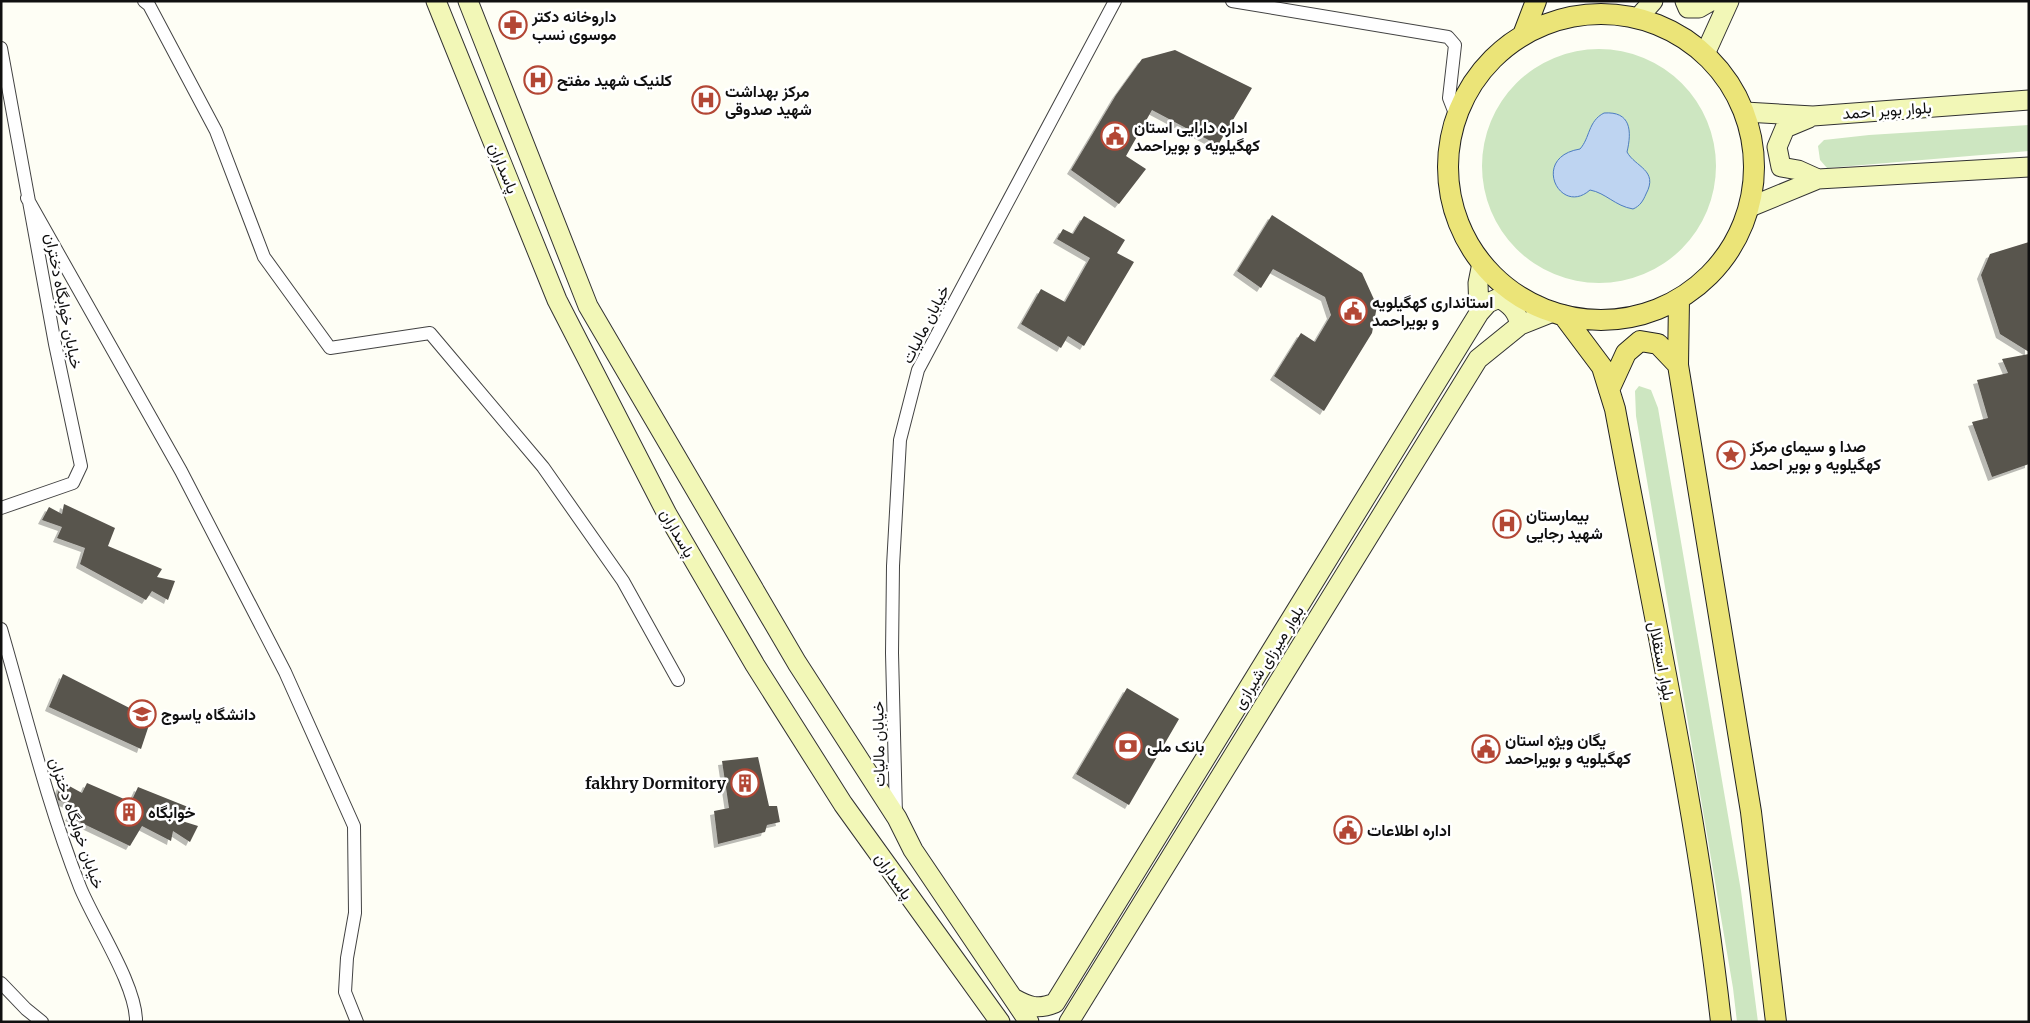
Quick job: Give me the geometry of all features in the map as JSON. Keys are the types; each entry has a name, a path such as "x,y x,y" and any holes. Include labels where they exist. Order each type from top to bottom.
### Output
{"main road":[{"name":"پاسداران","path":"436,1 557,300 662,506 781,706 843,804 1000,1022"},
{"name":"پاسداران","path":"468,1 588,306 797,663 896,818 913,850 948,899 1010,996 1029,1022"},
{"path":"1523,35 1536,1"},
{"path":"1634,10 1685,38 1706,54 1726,78 1745,112 1755,159 1750,207 1740,235 1724,260 1703,282 1679,300 1652,312 1622,319 1592,320 1558,314 1521,298 1494,276 1482,263 1467,241 1456,218 1450,192 1449,150 1456,116 1467,92 1482,70 1501,50 1523,35 1550,22 1578,15 1608,14 1634,10 1653,1"},
{"path":"1685,1 1688,8 1699,8 1711,1"},
{"path":"1706,54 1729,1"},
{"name":"بلوار بویر احمد","path":"1745,112 1813,116 2029,100"},
{"path":"1813,116 1785,128 1777,147 1781,167 1798,170 1818,179"},
{"path":"1750,207 1818,179 2029,166"},
{"path":"1479,313 1478,283 1482,263"},
{"path":"1479,313 1488,303 1498,298 1509,304 1518,314 1520,325"},
{"path":"1679,300 1678,365 1751,812 1776,1022"},
{"name":"بلوار میرزای شیرازی","path":"1010,996 1029,1007 1041,1008 1055,1003 1479,313"},
{"name":"بلوار میرزای شیرازی","path":"1069,1022 1478,359 1520,325 1558,314"},
{"name":"بلوار استقلال","path":"1558,314 1602,366 1614,409 1691,814 1710,926 1721,1022"},
{"path":"1609,390 1626,353 1640,341 1658,344 1678,365"},
{"path":"884,860 898,868 907,867 913,861 913,850"},
{"path":"923,917 922,902 928,894 936,892 948,899"}],"street":[{"path":"144,1 149,5 216,131 264,257 330,348 430,333 544,467 623,581 678,680"},
{"name":"خیابان مالیات","path":"896,818 892,652 893,566 900,440 918,370 1115,1"},
{"path":"1232,1 1448,37 1455,45 1449,98 1456,116"},
{"name":"خیابان خوابگاه دختران","path":"1,48 28,198 81,466 73,483 1,508"},
{"path":"28,198 190,488 285,672 354,826 355,913 347,958 345,992 357,1022"},
{"name":"خیابان خوابگاه دختران","path":"1,629 44,781 80,887 126,984 136,1010 136,1022"},
{"path":"1,983 26,1010 42,1022"}],"green space":[{"path":"1587,49 1611,49 1633,54 1654,62 1682,83 1703,111 1714,143 1716,166 1714,189 1703,221 1682,249 1654,270 1633,278 1611,283 1587,283 1565,278 1544,270 1525,257 1508,240 1495,221 1487,200 1482,178 1482,154 1487,132 1495,111 1508,92 1525,75 1544,62 1565,54"},
{"path":"2029,125 2029,151 1827,168 1820,160 1818,146 1824,140 1869,135"},
{"path":"1639,386 1651,390 1658,408 1741,891 1758,1022 1737,1022 1733,988 1636,416 1635,391"}],"water":[{"path":"1604,113 1620,115 1628,124 1627,152 1648,174 1650,179 1644,199 1633,209 1590,190 1579,196 1569,196 1560,191 1555,183 1553,173 1556,163 1565,154 1580,149 1595,120"}],"building":[{"name":"اداره دارایی استان کهگیلویه و بویراحمد","path":"1175,50 1252,88 1218,145 1152,110 1126,156 1146,169 1119,204 1071,170 1116,95 1142,59"},
{"name":"استانداری کهگیلویه و بویراحمد","path":"1272,215 1362,273 1377,306 1372,333 1324,411 1274,376 1301,333 1315,342 1331,315 1325,297 1273,269 1261,288 1237,271"},
{"path":"1084,216 1125,240 1117,253 1134,262 1084,346 1068,336 1061,348 1021,324 1041,289 1065,302 1090,258 1057,239 1063,229 1073,234"},
{"path":"2029,242 2029,352 2000,334 1981,275 1990,254"},
{"path":"2029,354 2029,464 1992,477 1972,422 1988,418 1977,380 2008,373 2002,359"},
{"path":"64,504 115,528 108,546 162,569 157,577 175,581 168,600 152,591 146,600 80,564 85,548 57,538 62,527 42,520 49,507 62,514"},
{"path":"63,674 151,719 141,749 49,707"},
{"name":"بانک ملی","path":"1127,688 1179,719 1129,805 1076,774"},
{"name":"fakhry Dormitory","path":"758,757 769,806 777,806 780,822 767,825 765,832 718,844 714,811 729,808 722,761"},
{"name":"خوابگاه","path":"62,782 82,793 87,783 131,802 138,787 188,807 182,821 198,826 190,842 173,831 171,841 142,826 130,846 69,817 75,807 58,800 57,795"}],"place":[{"name":"داروخانه دكتر موسوی نسب","path":"513,25"},
{"name":"کلنیک شهید مفتح","path":"538,80"},
{"name":"مرکز بهداشت شهید صدوقی","path":"706,100"},
{"name":"اداره دارایی استان کهگیلویه و بویراحمد","path":"1115,136"},
{"name":"استانداری کهگیلویه و بویراحمد","path":"1353,311"},
{"name":"صدا و سیمای مرکز کهگیلویه و بویر احمد","path":"1731,455"},
{"name":"بیمارستان شهید رجایی","path":"1507,524"},
{"name":"دانشگاه یاسوج","path":"142,714"},
{"name":"بانک ملی","path":"1128,746"},
{"name":"یگان ویژه استان کهگیلویه و بویراحمد","path":"1486,749"},
{"name":"fakhry Dormitory","path":"745,783"},
{"name":"خوابگاه","path":"129,812"},
{"name":"اداره اطلاعات","path":"1348,830"}]}
